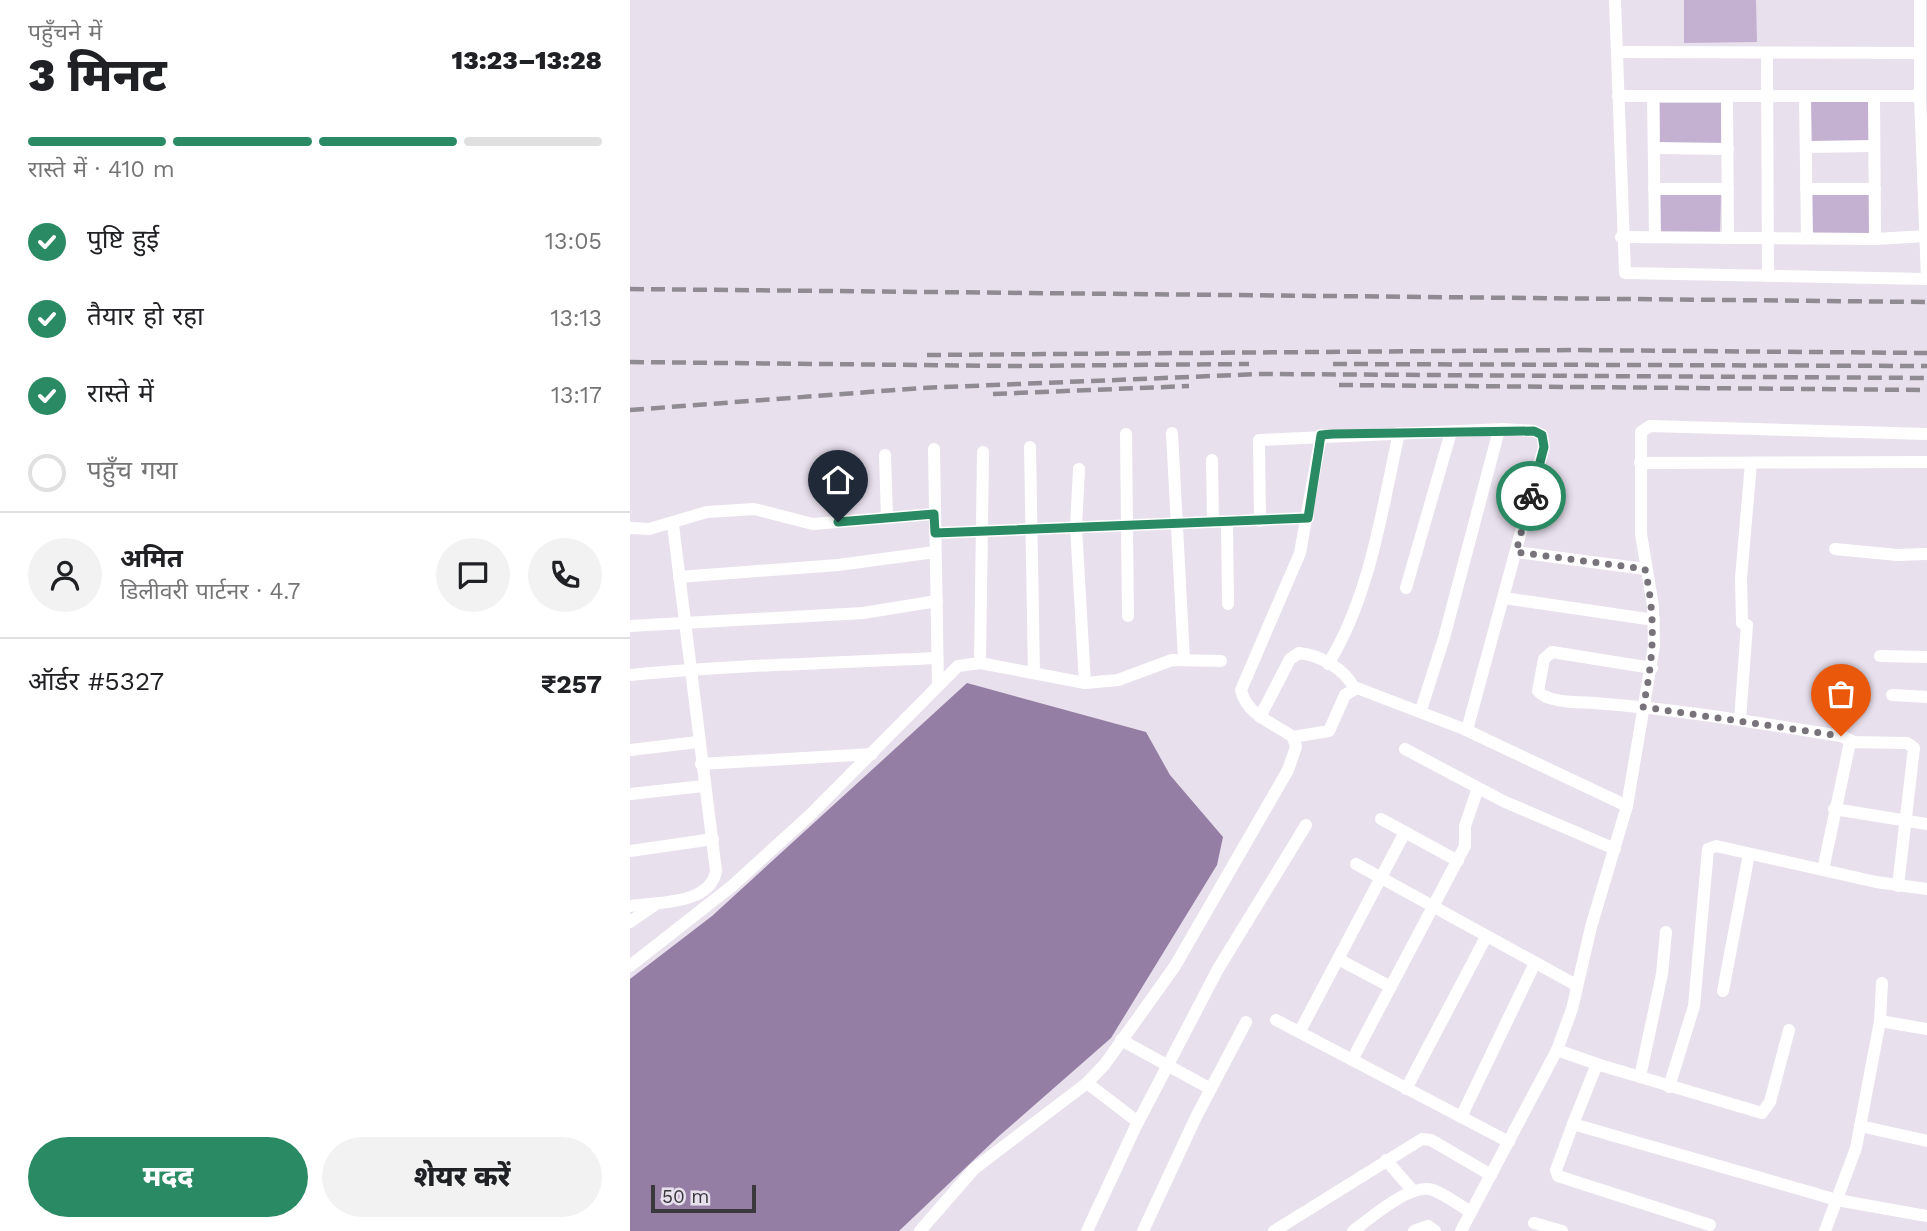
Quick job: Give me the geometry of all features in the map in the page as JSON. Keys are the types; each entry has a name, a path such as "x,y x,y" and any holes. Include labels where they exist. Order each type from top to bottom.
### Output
{"street":[{"path":"1615,0 1621,237 1623,270 1626,274 1927,279 1920,96 1922,6"},
{"path":"1617,52 1920,53"},
{"path":"1767,54 1768,276"},
{"path":"1618,96 1920,96"},
{"path":"1653,96 1655,237"},
{"path":"1727,96 1728,237"},
{"path":"1805,96 1807,238"},
{"path":"1874,96 1875,239"},
{"path":"1806,147 1874,146"},
{"path":"1654,148 1728,149"},
{"path":"1654,189 1728,189"},
{"path":"1806,189 1875,189"},
{"path":"1621,237 1875,239 1926,236"},
{"path":"1461,1231 1557,1050 1572,1009 1576,985 1627,806 1652,668 1654,620 1641,534 1640,435 1650,426 1927,434"},
{"path":"1421,710 1444,638 1499,430"},
{"path":"1261,521 1259,440 1321,435 1499,430 1534,431 1544,439 1467,730"},
{"path":"1406,589 1451,432"},
{"path":"1171,433 1184,659"},
{"path":"1328,664 1346,632 1363,579 1399,433"},
{"path":"1126,434 1128,616"},
{"path":"1321,435 1308,518 1288,586 1243,683 1243,699 1260,717 1293,737 1329,731 1345,695 1354,688"},
{"path":"1030,447 1034,673"},
{"path":"934,449 937,685"},
{"path":"980,663 984,532 983,452"},
{"path":"885,455 887,518"},
{"path":"1212,460 1213,522"},
{"path":"1640,463 1927,462"},
{"path":"1740,720 1747,625 1742,623 1741,578 1751,463"},
{"path":"1079,469 1076,527 1085,683"},
{"path":"630,528 673,525 708,512 754,509 813,524 934,514"},
{"path":"935,533 1308,518"},
{"path":"1227,522 1228,604"},
{"path":"630,906 691,897 710,888 716,871 673,525"},
{"path":"1835,549 1897,555 1927,554"},
{"path":"679,577 838,565 935,552"},
{"path":"1516,552 1645,569"},
{"path":"1504,598 1654,620"},
{"path":"630,626 863,613 937,601"},
{"path":"1652,668 1552,652 1546,656 1538,691 1543,696 1740,720 1841,736 1852,741 1907,743 1921,749 1905,821 1898,886"},
{"path":"1260,717 1291,657 1303,653 1344,673 1354,688 1421,710 1627,806"},
{"path":"1880,656 1927,657"},
{"path":"630,675 689,669 937,658"},
{"path":"630,966 732,886 872,754 958,666 980,663 1085,683 1118,680 1149,666 1184,659 1221,661"},
{"path":"1892,695 1927,697"},
{"path":"920,1231 974,1169 1087,1083 1121,1040 1175,966 1279,786 1294,756 1293,737"},
{"path":"630,750 698,741"},
{"path":"1823,870 1847,750 1852,741"},
{"path":"1405,749 1478,788 1615,849"},
{"path":"701,764 872,754"},
{"path":"630,794 704,786"},
{"path":"1352,1060 1458,861 1466,843 1465,827 1478,788"},
{"path":"1834,809 1927,824"},
{"path":"1381,819 1458,861"},
{"path":"1087,1231 1138,1122 1218,969 1306,825"},
{"path":"1300,1031 1405,832"},
{"path":"630,851 713,839"},
{"path":"1669,1087 1694,1006 1707,850 1716,846 1898,886 1927,889"},
{"path":"1723,991 1748,854"},
{"path":"1356,864 1576,985"},
{"path":"630,922 659,902"},
{"path":"1640,1077 1662,975 1666,932"},
{"path":"1406,1089 1486,937"},
{"path":"1339,959 1391,987"},
{"path":"1461,1117 1535,963"},
{"path":"1825,1231 1860,1126 1880,1021 1882,983"},
{"path":"1276,1020 1509,1142"},
{"path":"1880,1021 1927,1029"},
{"path":"1143,1231 1211,1088 1246,1022"},
{"path":"1557,1050 1669,1087 1762,1113 1770,1102 1789,1030"},
{"path":"1121,1040 1211,1088"},
{"path":"1593,1063 1597,1064 1556,1170 1558,1176 1710,1225"},
{"path":"1087,1083 1138,1122"},
{"path":"1573,1124 1724,1170 1837,1200 1927,1216"},
{"path":"1860,1126 1927,1142"},
{"path":"1274,1231 1414,1143 1427,1139 1491,1175"},
{"path":"1386,1160 1413,1191"},
{"path":"1353,1231 1413,1191 1431,1189 1471,1212"},
{"path":"1534,1223 1562,1231"},
{"path":"1414,1231 1428,1226 1435,1231"}],"shaded area":[{"path":"1684,0 1756,0 1757,42 1684,43"},
{"path":"1810,102 1870,102 1870,143 1810,142"},
{"path":"1660,103 1721,103 1721,143 1660,143"},
{"path":"1660,192 1721,193 1720,233 1660,233"},
{"path":"1811,194 1871,194 1871,234 1810,234"},
{"path":"967,683 1146,732 1170,775 1223,837 1217,865 1111,1038 999,1136 899,1231 630,1231 630,979 712,916"}],"railway":[{"path":"630,289 1927,302"},
{"path":"927,355 1574,350 1927,353"},
{"path":"630,362 1013,366 1249,364"},
{"path":"1333,364 1927,366"},
{"path":"630,410 922,388 1260,374 1927,378"},
{"path":"1339,385 1927,390"},
{"path":"993,394 1189,386"}],"way so far":[{"path":"1531,496 1516,552 1645,569 1653,606 1654,646 1643,707 1841,736"}],"route":[{"path":"838,522 934,514 935,533 1308,518 1321,435 1333,434 1503,429 1539,432 1544,439 1544,447 1531,496"}]}
